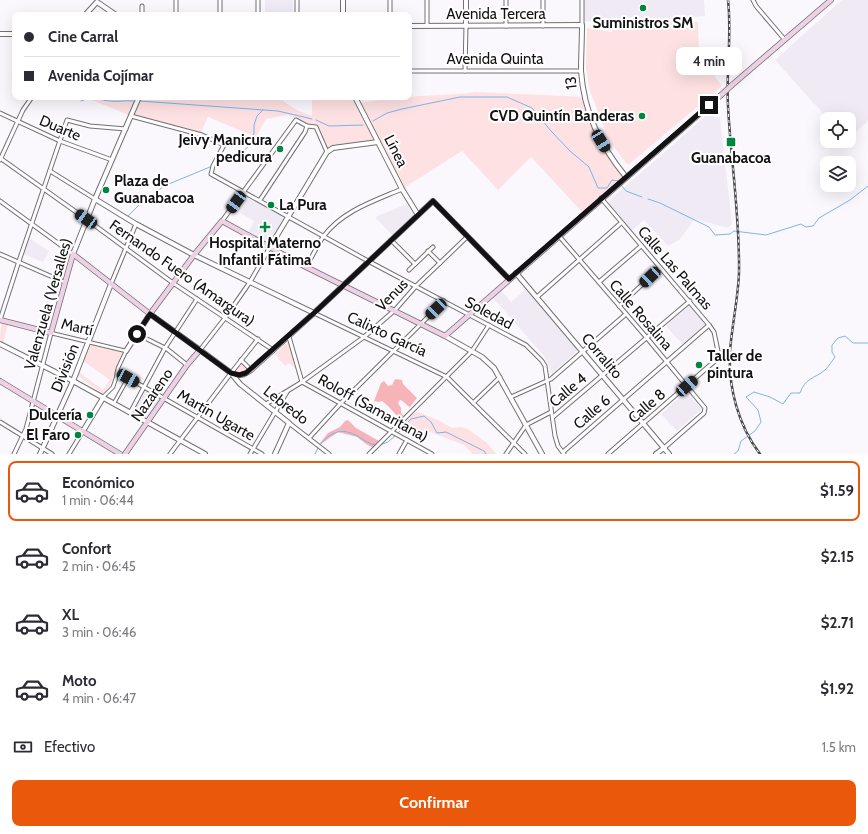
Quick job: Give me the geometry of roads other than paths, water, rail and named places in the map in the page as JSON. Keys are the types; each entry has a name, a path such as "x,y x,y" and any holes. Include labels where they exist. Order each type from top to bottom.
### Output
{"main road":[{"path":"73,254 150,314 194,255 222,221 306,267 445,336 601,198 831,0"},
{"path":"200,350 231,373 239,375 251,370 289,337 433,201 509,279"},
{"name":"Valenzuela (Versalles)","path":"50,333 73,254"},
{"name":"Martí","path":"0,321 50,333"},
{"name":"Nazareno","path":"125,454 187,365 200,350"},
{"path":"0,381 120,454"}],"street":[{"path":"176,0 176,12"},
{"path":"220,0 220,12"},
{"path":"258,0 258,12"},
{"path":"297,0 297,12"},
{"path":"343,0 343,12"},
{"path":"390,0 390,12"},
{"path":"427,0 427,26"},
{"path":"465,71 466,0"},
{"path":"506,0 506,26"},
{"path":"543,0 543,26"},
{"name":"13","path":"582,0 581,71 585,97 594,129 611,158 626,177"},
{"path":"753,0 756,6 784,40"},
{"path":"88,12 97,1 112,12"},
{"path":"142,6 142,12"},
{"name":"Avenida Tercera","path":"412,26 582,25"},
{"path":"0,34 12,34"},
{"name":"Avenida Quinta","path":"412,70 581,71"},
{"path":"0,158 30,100"},
{"name":"Valenzuela (Versalles)","path":"73,254 86,219 138,100"},
{"name":"Línea","path":"357,100 402,189 418,215"},
{"name":"Duarte","path":"0,113 60,141 112,160"},
{"name":"Soledad","path":"131,116 202,135 224,145 211,174 530,348 545,366 555,436 558,446 564,453"},
{"path":"0,321 18,262 67,120 90,126 126,129"},
{"path":"222,221 296,120 307,126 316,127 327,152"},
{"path":"260,200 307,126"},
{"path":"69,454 112,386 126,351 150,314 200,350 250,282 327,152 333,148 378,142"},
{"name":"Fernando Fuero (Amargura)","path":"0,158 126,247 173,283 274,350"},
{"name":"Calixto García","path":"50,171 136,224 194,255 447,377 524,454"},
{"path":"306,267 324,236 343,217 352,211 402,189"},
{"name":"Calle Las Palmas","path":"601,198 709,325 714,332 719,356 718,359"},
{"path":"0,201 73,254"},
{"path":"536,297 621,223"},
{"name":"División","path":"40,454 73,381 136,224"},
{"name":"Calle Rosalina","path":"559,236 647,338 705,410 704,414 664,448"},
{"name":"Venus","path":"266,404 302,382 364,337 395,310 416,286 468,237"},
{"path":"391,240 415,264"},
{"path":"409,270 433,246"},
{"path":"599,282 641,246"},
{"path":"428,251 440,263"},
{"path":"0,254 64,282"},
{"path":"619,306 660,268"},
{"name":"Corralito","path":"516,273 669,454"},
{"path":"130,413 145,387 164,348 197,299"},
{"path":"309,438 341,403 444,301"},
{"name":"Calle 4","path":"553,418 690,301"},
{"path":"511,397 548,381 626,314"},
{"path":"369,454 472,351 488,325"},
{"name":"Calle 6","path":"564,453 623,399 709,325"},
{"name":"Valenzuela (Versalles)","path":"14,454 23,436 50,333"},
{"name":"Martí","path":"50,333 126,351"},
{"path":"137,334 164,348 187,365"},
{"path":"445,336 488,362 500,377 542,454"},
{"name":"Roloff (Samaritana)","path":"289,337 302,382 432,454"},
{"path":"170,454 241,360 258,340"},
{"path":"0,344 73,381 205,454"},
{"name":"Calle 8","path":"608,454 718,359"},
{"path":"241,360 251,370"},
{"name":"Martín Ugarte","path":"117,372 262,454"},
{"name":"Lebredo","path":"231,373 240,384 328,454"},
{"path":"240,384 240,379 246,373"},
{"path":"473,403 500,377"},
{"path":"113,403 128,378"},
{"name":"Venus","path":"250,454 289,390"},
{"path":"506,454 526,425 551,412"},
{"path":"0,422 52,454"},
{"path":"275,454 289,423"},
{"path":"399,454 407,440"},
{"path":"656,454 664,448"}],"waterway":[{"path":"373,121 387,113 460,97 507,97 532,108 570,151 589,167 598,188 607,188 612,180 618,181 619,183"},
{"path":"106,100 133,101"},
{"path":"140,101 278,111 312,119"},
{"path":"217,164 230,155 241,153 249,146 254,133 254,125 257,116 263,110"},
{"path":"316,120 329,126 363,125"},
{"path":"128,216 140,204 164,186 210,167"},
{"path":"621,185 626,191 642,197"},
{"path":"648,199 660,203 709,227 715,235 730,234 734,231 766,235 801,224 806,227 813,226 819,218 850,200 868,186"},
{"path":"734,454 738,451 741,441 755,431 761,422 758,410 746,397 754,392 770,397 783,404 791,393 800,393 804,384 828,367 835,357 832,352 832,345 838,338 845,336 853,343 868,343"},
{"path":"398,433 411,419 424,416 431,422 437,433 446,432 484,451 486,454"},
{"path":"320,445 328,436 343,431 376,445"},
{"path":"380,445 388,442 395,436"},
{"path":"315,454 318,448"}],"railway":[{"path":"728,0 728,106 739,252 739,273 730,351 730,365 733,392 740,418 752,443 760,454"}],"place":[{"name":"Suministros SM","path":"643,8"},
{"name":"CVD Quintín Banderas","path":"642,116"},
{"name":"Guanabacoa","path":"731,142"},
{"name":"Jeivy Manicura pedicura","path":"280,149"},
{"name":"Plaza de Guanabacoa","path":"106,190"},
{"name":"La Pura","path":"271,205"},
{"name":"Hospital Materno Infantil Fátima","path":"265,227"},
{"name":"Taller de pintura","path":"699,365"},
{"name":"Dulcería","path":"90,415"},
{"name":"El Faro","path":"78,435"}]}
